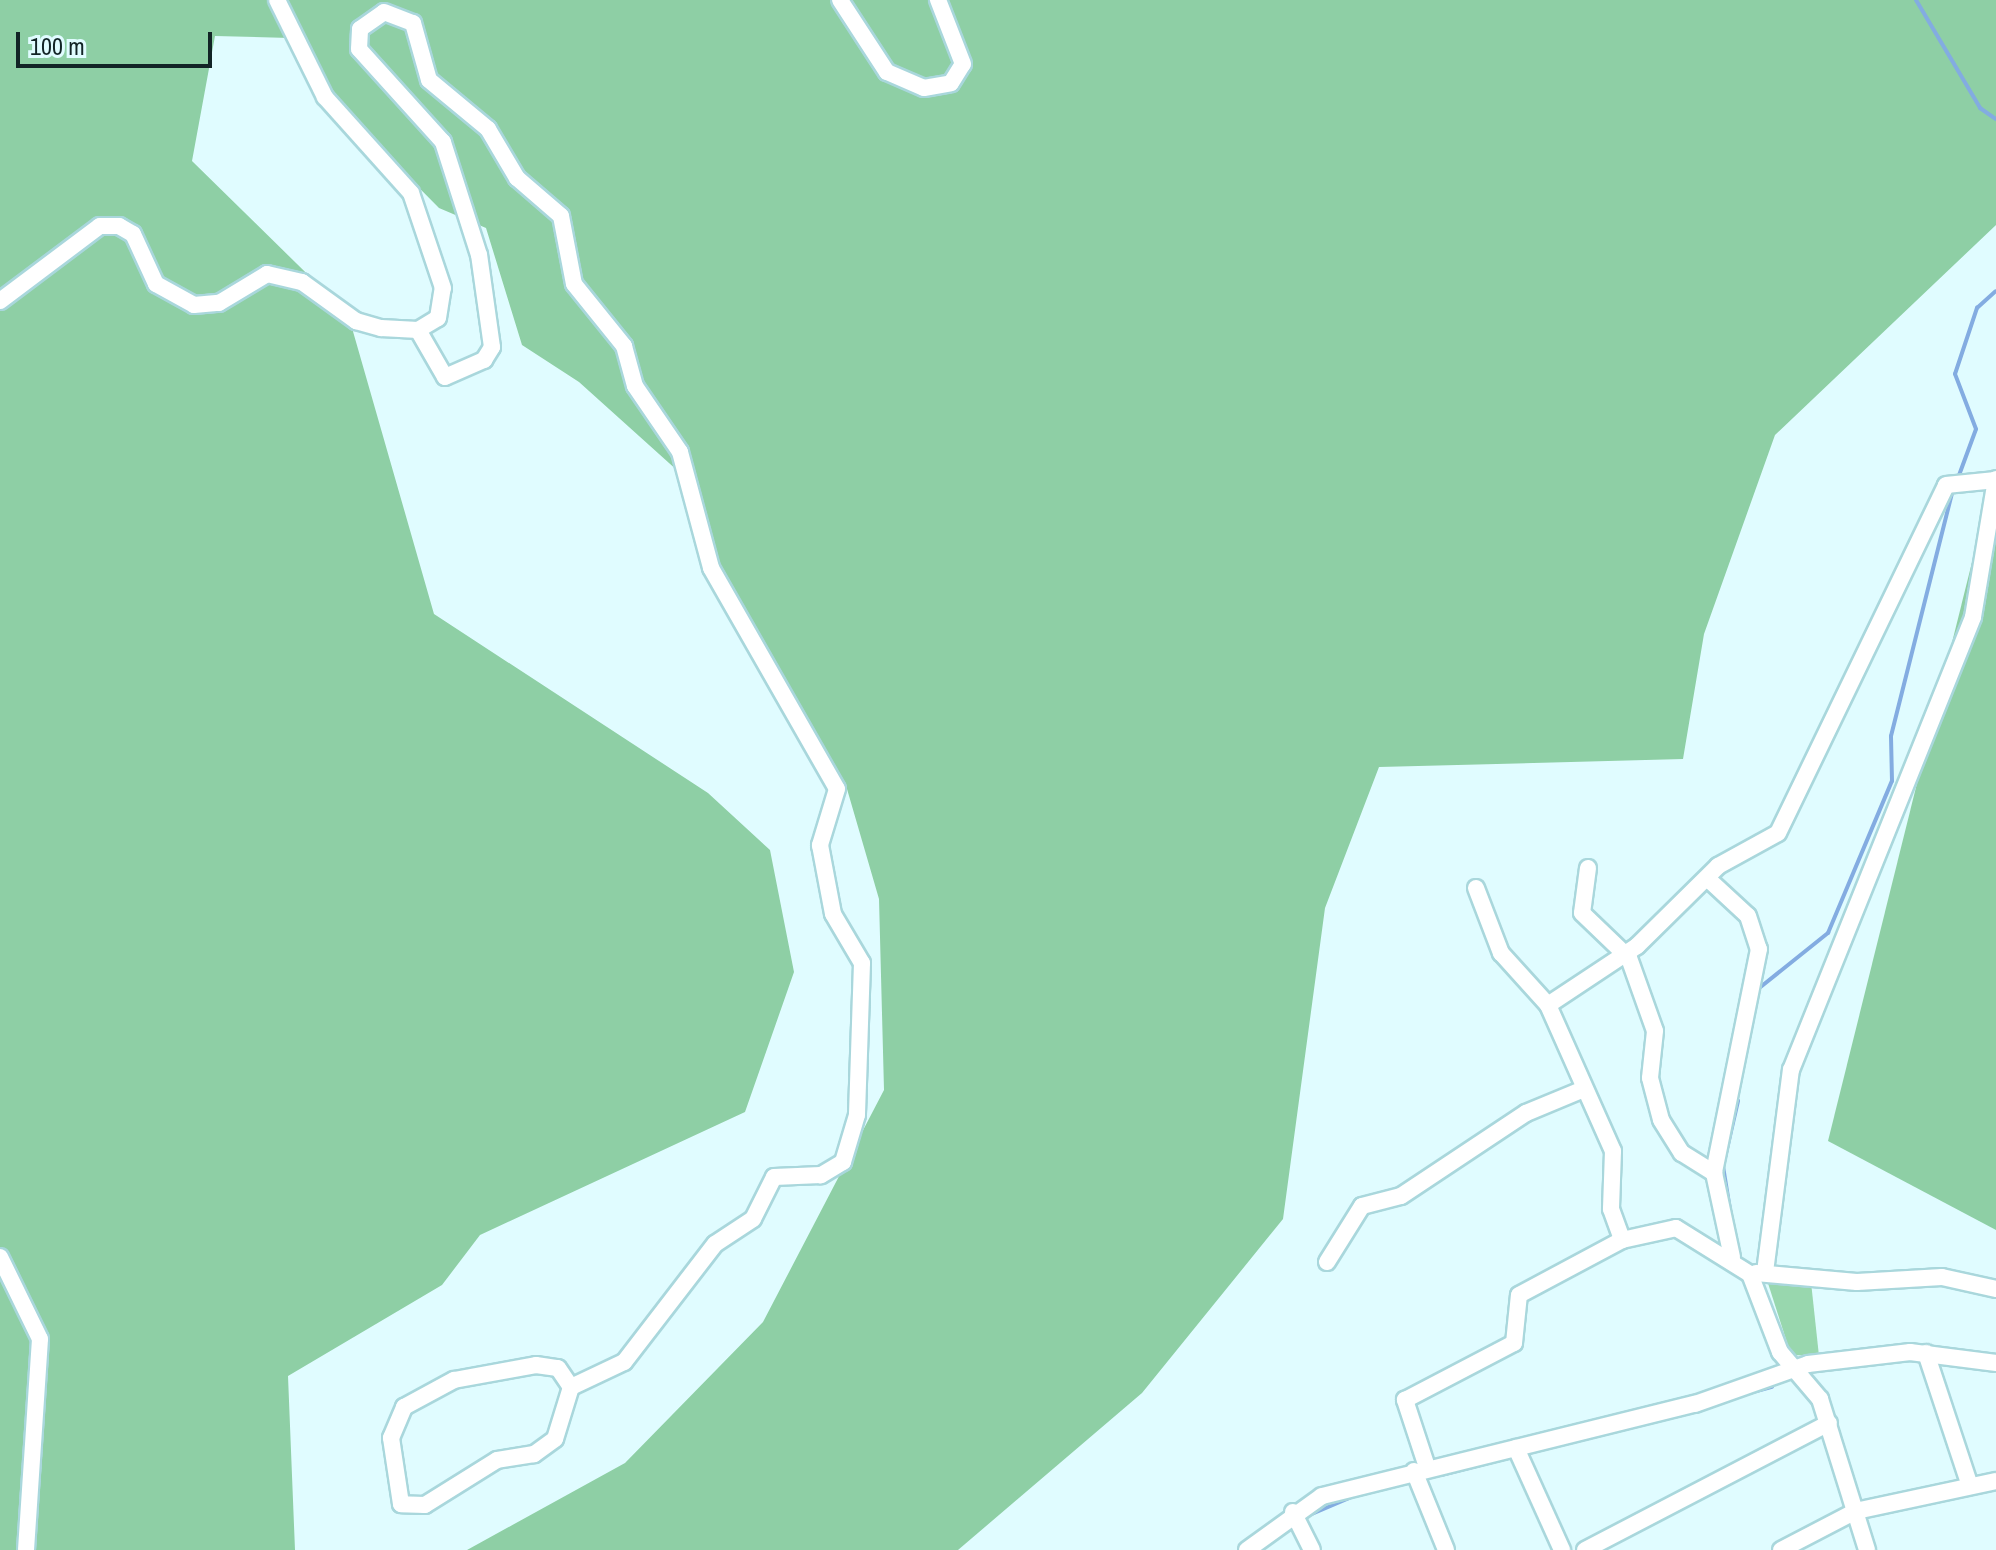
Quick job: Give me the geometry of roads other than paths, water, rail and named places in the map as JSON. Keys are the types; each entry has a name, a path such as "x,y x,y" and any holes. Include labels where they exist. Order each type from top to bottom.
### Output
{"street":[{"path":"0,301 100,226 119,226 133,234 156,284 194,305 219,303 275,275 302,282 356,321 418,330 438,318 443,288 423,219 393,168 325,97 277,0"},
{"path":"840,0 887,72 924,88 951,83 963,64 938,0"},
{"path":"418,330 445,377 484,360 492,347 479,255 443,142 359,49 360,29 384,12 413,23 429,80 488,129 517,178 561,216 574,284 624,346 635,386 680,452 711,568 837,789 820,845 833,914 862,963 857,1115 843,1162 821,1175 774,1177 753,1219 715,1244 624,1362 571,1387"},
{"path":"1548,1005 1624,952 1708,879 1718,866 1760,849 1791,814 1809,757 1835,725 1924,521 1960,484 1996,480 1973,617 1791,1070 1758,1273 1792,1368 1807,1379 1829,1423 1867,1550"},
{"path":"1588,868 1582,913 1624,952 1639,978 1659,1047 1650,1078 1661,1120 1682,1153 1714,1173 1725,1194 1732,1257"},
{"path":"1708,879 1748,916 1759,949 1714,1173"},
{"path":"1476,888 1501,953 1548,1005 1613,1151 1611,1209 1622,1240"},
{"path":"1327,1262 1362,1206 1401,1196 1526,1113 1584,1089"},
{"path":"1446,1550 1421,1469 1405,1400 1507,1349 1517,1337 1519,1295 1622,1240 1676,1228 1758,1273 1857,1282 1942,1277 1996,1289"},
{"path":"0,1257 40,1339 26,1550"},
{"path":"1926,1353 1970,1486"},
{"path":"1247,1550 1293,1512 1322,1496 1421,1469 1695,1404 1792,1368 1926,1353 1996,1363"},
{"path":"536,1365 558,1368 571,1387 565,1426 545,1448 497,1460 418,1508 396,1497 391,1432 412,1400 454,1380 536,1365"},
{"path":"1585,1550 1829,1423"},
{"path":"1516,1448 1562,1550"},
{"path":"1781,1550 1856,1511 1996,1481"},
{"path":"1293,1512 1312,1550"}],"waterway":[{"path":"1916,0 1980,108 1996,119"},
{"path":"1958,478 1976,429 1955,374 1977,308 1996,291"},
{"path":"1758,989 1828,933 1892,781 1891,736 1953,490"},
{"path":"1733,1228 1723,1166 1738,1101"},
{"path":"1525,1454 1772,1387"},
{"path":"1441,1475 1508,1458"},
{"path":"1307,1516 1354,1496"}]}
